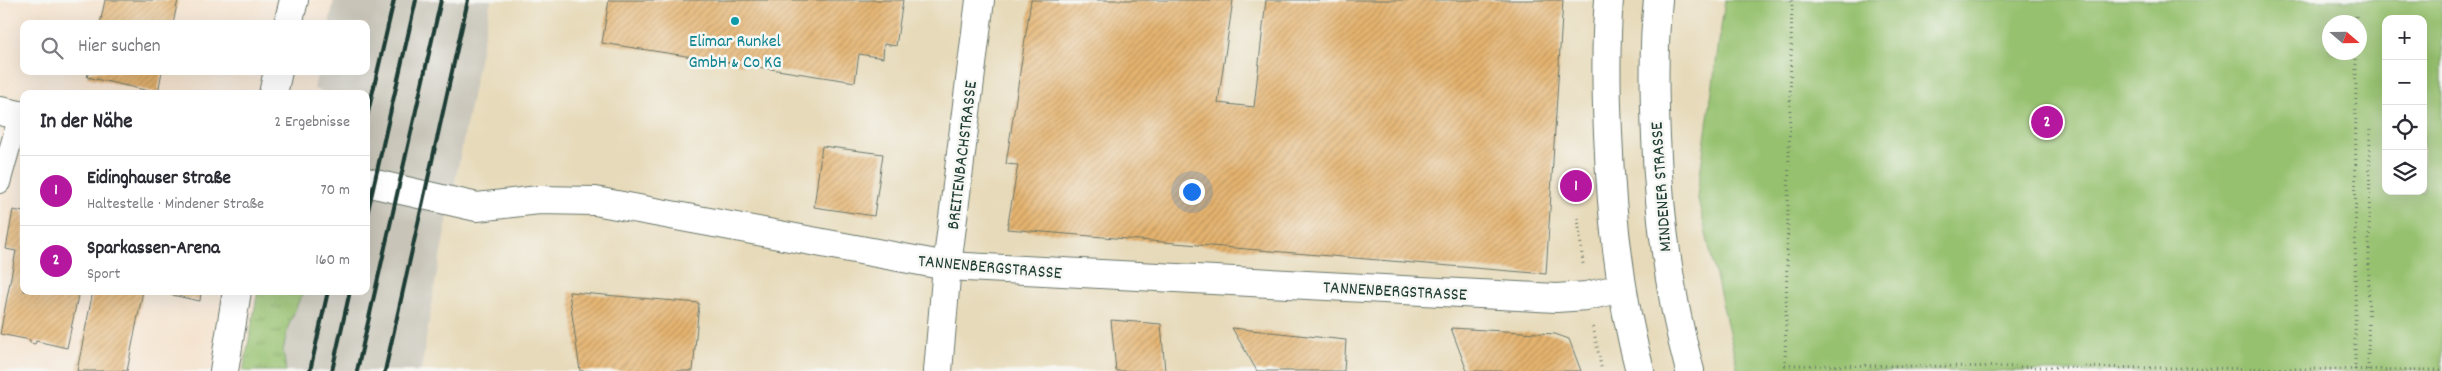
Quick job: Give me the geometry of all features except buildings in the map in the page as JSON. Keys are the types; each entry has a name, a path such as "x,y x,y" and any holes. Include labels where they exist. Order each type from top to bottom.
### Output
{"street":[{"path":"289,20 294,0"},
{"name":"BREITENBACHSTRASSE","path":"938,371 947,266 980,0"},
{"path":"1609,0 1605,48 1610,194 1622,288 1640,371"},
{"name":"MINDENER STRASSE","path":"1658,0 1654,94 1658,203 1666,266 1678,329 1690,371"},
{"path":"274,90 277,75"},
{"name":"TANNENBERGSTRASSE","path":"370,183 477,207 539,200 595,201 947,266 1556,298 1587,296 1622,288"},
{"path":"224,371 236,295"}],"lane":[{"path":"0,183 14,114"}],"path":[{"path":"1792,0 1785,365 2442,370"},
{"path":"2355,370 2356,60"},
{"path":"2368,370 2370,126"}],"shaded area":[{"path":"334,0 491,0 436,278 421,371 286,371 283,351 288,327 301,295 370,295 370,90 314,89 317,75 370,75 370,20 330,20"},
{"path":"491,0 1725,0 1697,195 1738,371 421,371 436,278"}],"green space":[{"path":"1725,0 2442,0 2442,371 1738,371 1697,195"},
{"path":"257,295 301,295 288,327 283,351 286,371 243,371"}],"railway":[{"path":"370,104 394,0"},
{"path":"370,201 416,0"},
{"path":"357,371 441,0"},
{"path":"385,371 468,0"},
{"path":"310,371 327,295"},
{"path":"332,371 349,295"}],"place":[{"name":"Elimar Runkel GmbH & Co KG","path":"735,21"},
{"name":"Sparkassen-Arena","path":"2047,122"},
{"name":"Eidinghauser Straße","path":"1576,186"}]}
